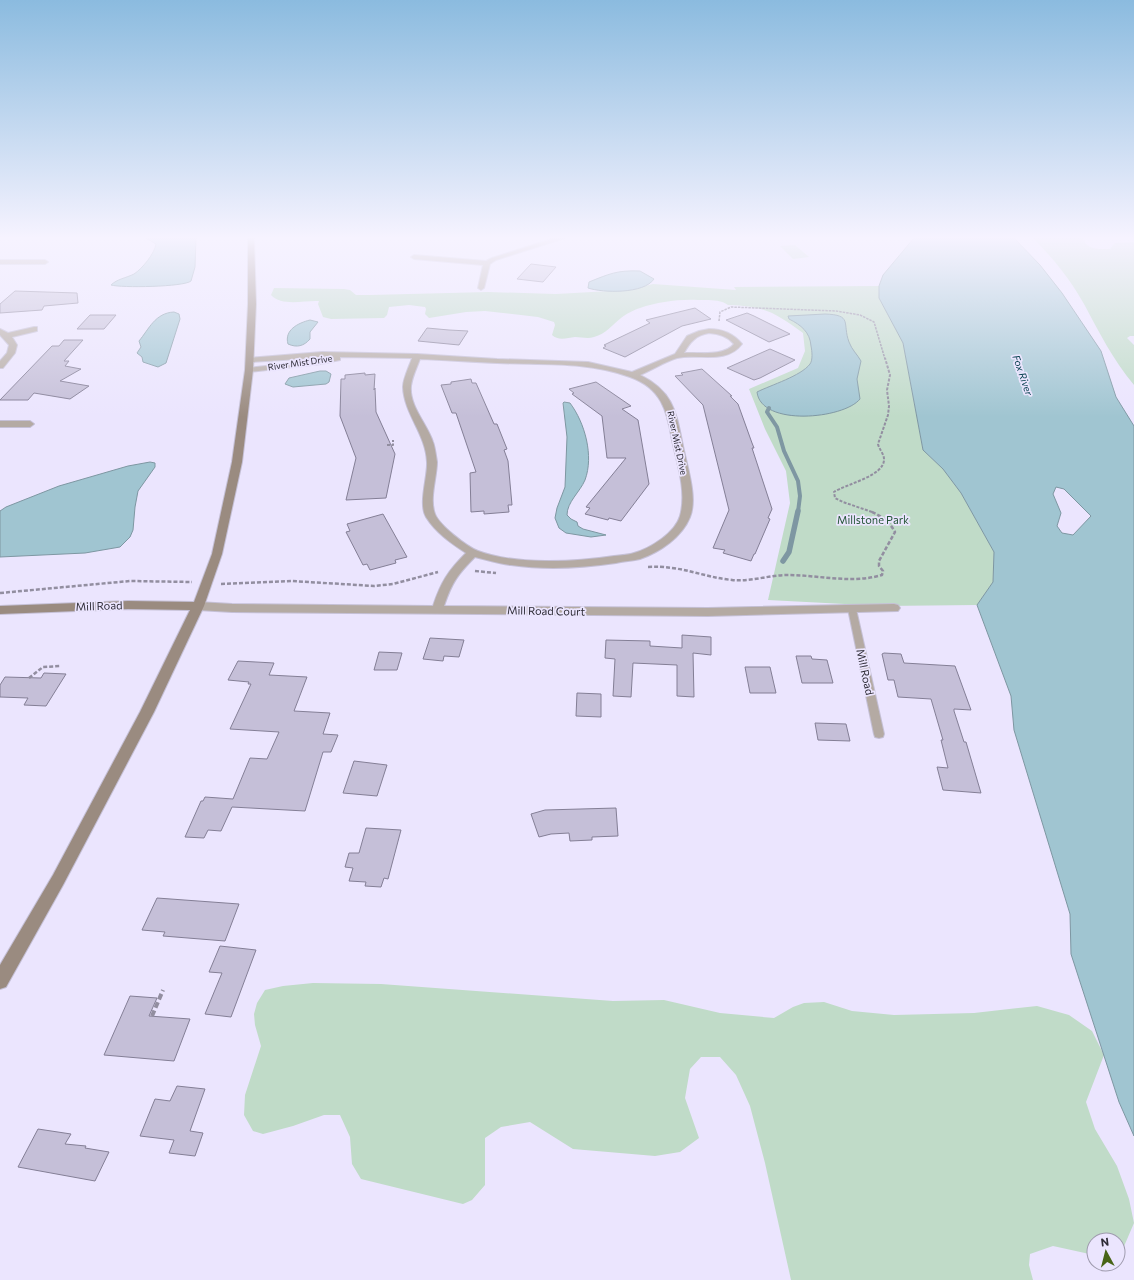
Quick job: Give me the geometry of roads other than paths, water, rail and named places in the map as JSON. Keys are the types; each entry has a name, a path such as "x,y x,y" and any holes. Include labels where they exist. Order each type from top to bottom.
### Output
{"main road":[{"path":"0,981 58,880 136,733 198,606 217,554 237,462 250,365 251,298"},
{"name":"Mill Road","path":"0,610 128,605 198,606"}],"street":[{"path":"7,336 34,329"},
{"path":"0,331 7,336 13,345 11,353 0,366"},
{"path":"634,375 678,356 728,352 736,348 738,344 735,338 727,333 716,331 698,333 690,337 678,356"},
{"name":"River Mist Drive","path":"250,365 320,362 350,355 417,356 497,361 588,364 634,375 645,381 659,392 667,402 672,416 688,496 685,517 675,532 660,545 637,556 592,563 552,564 510,562 473,553 449,537 430,515 428,492 432,463 429,442 410,403 407,386 417,356"},
{"path":"0,424 30,424"},
{"path":"437,610 445,586 456,570 473,553"},
{"name":"Mill Road Court","path":"198,606 232,608 708,612 894,608"}],"lane":[{"name":"Mill Road","path":"852,609 879,734"}],"water":[{"name":"Fox River","path":"879,298 1065,298 1101,351 1116,397 1134,426 1134,1136 1119,1102 1071,954 1070,914 1014,730 1011,696 977,605 993,582 994,552 961,493 943,469 923,450 903,343","holes":["1056,487 1064,489 1091,516 1073,535 1062,533 1057,526 1061,513 1053,494"]},
{"path":"174,312 179,314 180,319 166,363 158,367 143,362 142,357 137,353 141,347 139,341 157,318 167,313"},
{"path":"825,314 840,316 845,321 849,342 861,361 857,379 860,399 851,406 821,415 787,415 773,411 762,403 757,392 800,372 810,364 812,360 812,350 807,333 789,319 788,316"},
{"path":"310,320 318,322 310,332 310,339 300,346 288,344 287,339 290,331 297,325"},
{"path":"326,371 331,374 329,382 326,384 293,387 285,384 289,378"},
{"path":"564,402 570,403 580,420 584,430 589,461 585,480 571,501 567,515 577,522 578,526 583,529 606,535 591,537 566,533 559,528 555,518 565,487 567,437"},
{"path":"150,462 155,463 155,467 138,491 133,530 130,537 120,547 85,553 0,557 0,511 6,507 59,486 128,466"}],"waterway":[{"path":"769,408 767,412 777,427 784,451 798,481 800,496 798,512"},
{"path":"783,561 789,552 798,511"}],"park label":[{"name":"Millstone Park","path":"873,520"}]}
